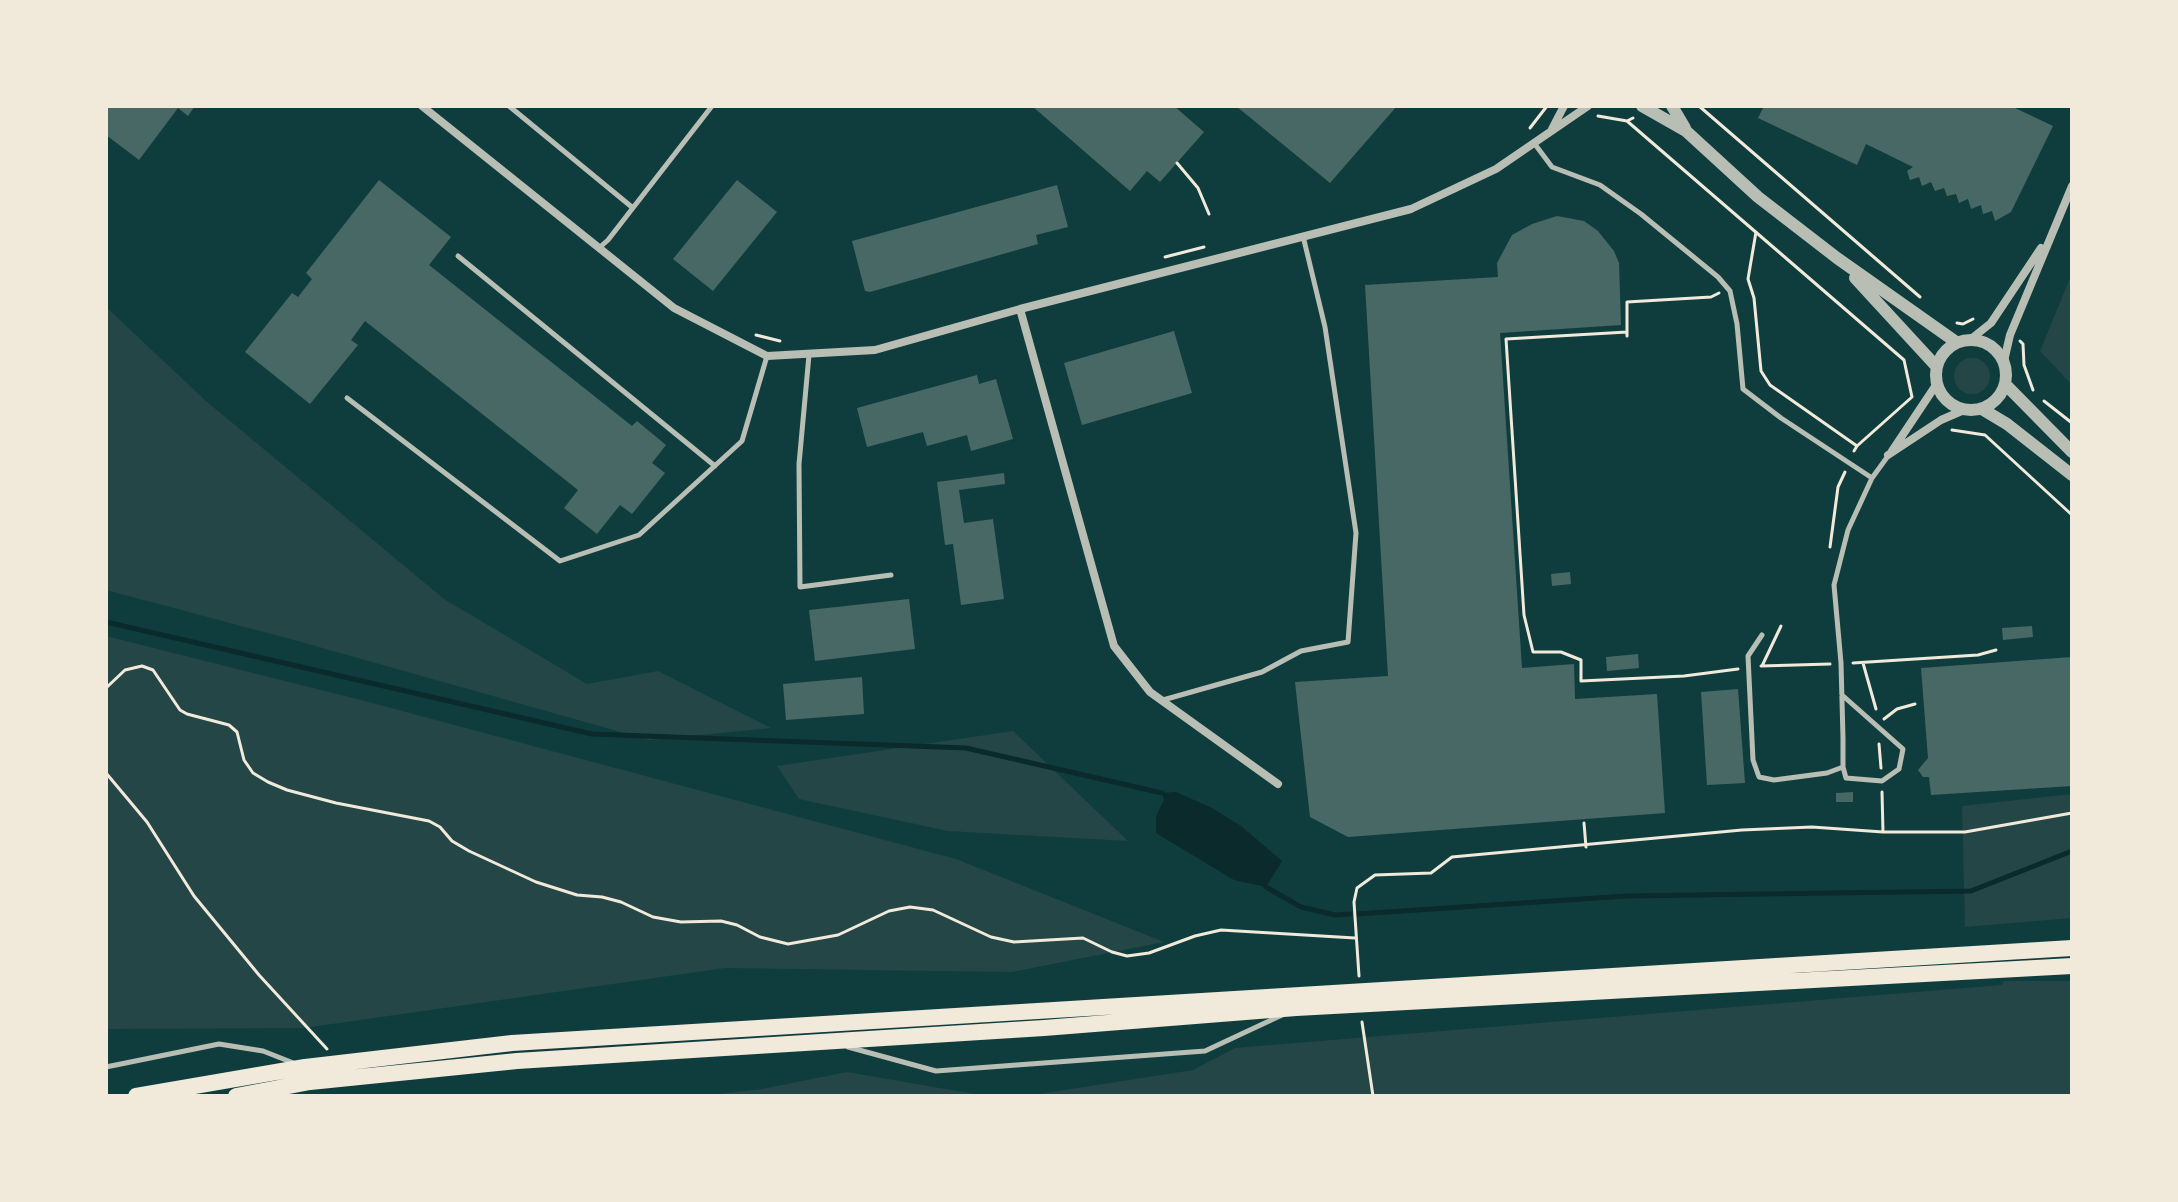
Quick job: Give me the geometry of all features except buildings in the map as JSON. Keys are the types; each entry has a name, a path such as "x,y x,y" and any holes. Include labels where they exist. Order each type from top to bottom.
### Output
{"highway":[{"path":"136,1096 305,1067 512,1043 2072,948"},
{"path":"236,1096 310,1082 502,1062 1044,1028 1296,1008 2072,966"}],"street":[{"path":"422,106 674,308 767,356 875,350 1020,309 1411,209 1482,177 1586,107"},
{"path":"1551,129 1564,106"},
{"path":"1672,106 1686,131"},
{"path":"1646,108 1686,131 1758,197 1837,258 1956,342"},
{"path":"1888,455 1941,420 1964,410 1982,409 1997,399 2005,384 2004,361 2010,335 2072,186"},
{"path":"1964,410 1944,399 1936,385 1936,366 1945,350 1956,342 1971,339 1991,323 2052,231"},
{"path":"1837,258 1936,366"},
{"path":"1020,309 1114,646 1150,692 1278,784"},
{"path":"1971,339 1988,344 2004,361"},
{"path":"2005,384 2072,452"},
{"path":"1888,455 1936,385"},
{"path":"1982,409 2007,424 2072,475"}],"lane":[{"path":"509,106 633,208"},
{"path":"599,248 712,106"},
{"path":"1534,143 1552,167 1600,185 1718,277 1728,289 1737,324 1743,389 1872,478"},
{"path":"1162,700 1262,672 1301,651 1348,642 1356,533 1325,327 1303,236"},
{"path":"458,256 715,466"},
{"path":"809,354 799,464 800,587 891,575"},
{"path":"347,398 560,561 639,535 742,441 767,356"},
{"path":"1842,695 1903,749 1899,769 1882,781 1846,778 1843,767 1841,663 1834,585 1848,530 1872,478 1888,455"},
{"path":"1762,635 1748,656 1753,760 1759,777 1774,780 1827,773 1843,767"},
{"path":"824,1040 936,1071 1205,1051 1296,1008"},
{"path":"106,1067 219,1044 263,1051 305,1067"}],"path":[{"path":"1529,130 1547,106"},
{"path":"1699,106 1922,299"},
{"path":"1586,107 1595,116 1627,121 1904,360"},
{"path":"1627,121 1646,108"},
{"path":"1177,163 1198,188 1209,214"},
{"path":"1756,232 1748,279 1754,298 1761,371 1770,385 1857,446"},
{"path":"1159,258 1213,245"},
{"path":"1748,279 1711,297 1627,302 1627,334 1506,339 1524,615 1533,652 1561,652 1581,660 1581,681 1684,676 1762,666 1978,655 1996,650"},
{"path":"749,332 779,341"},
{"path":"2043,400 2072,423"},
{"path":"1941,420 1954,433 1985,435 2072,515"},
{"path":"1762,666 1781,626"},
{"path":"1863,663 1876,700 1883,832"},
{"path":"106,688 125,670 142,666 153,670 180,710 229,725 237,732 244,760 253,773 268,782 336,803 429,821 469,851 536,882 577,895 621,902 653,917 681,922 721,921 760,937 788,944 838,935 889,911 910,907 933,910 991,937 1014,942 1083,938 1127,956 1149,953 1221,930 1355,938"},
{"path":"1877,724 1897,709 1915,704"},
{"path":"106,773 147,822 194,896 259,975 327,1049"},
{"path":"1359,977 1354,917 1357,888 1375,875 1431,873 1452,857 1586,847 1742,830 1812,827 1883,832 1965,832 2072,813"},
{"path":"1584,823 1586,847"},
{"path":"1362,1022 1373,1096"}],"shaded area":[{"path":"2072,273 2072,385 2040,351"},
{"path":"106,307 206,401 444,599 587,684 658,671 771,728 649,740 106,590"},
{"path":"1972,358 1985,363 1990,376 1985,389 1972,394 1959,389 1954,376 1959,363"},
{"path":"106,636 361,700 956,859 1164,942 1012,972 725,968 304,1028 106,1029"},
{"path":"1013,731 1128,841 948,831 799,799 777,766"},
{"path":"1176,792 1212,808 1241,826 1282,861 1266,887 1234,880 1156,833 1156,816 1164,800 1162,793"},
{"path":"2072,794 2072,918 1965,927 1962,806"},
{"path":"2004,981 2072,981 2072,1096 1026,1096 1193,1070 1235,1048 2002,985"},
{"path":"847,1072 986,1096 701,1096 762,1089"}],"waterway":[{"path":"106,622 592,734 966,748 1162,793"},
{"path":"1357,914 1627,896 1971,891 2072,851"},
{"path":"1266,887 1301,907 1335,915 1350,914"}]}
